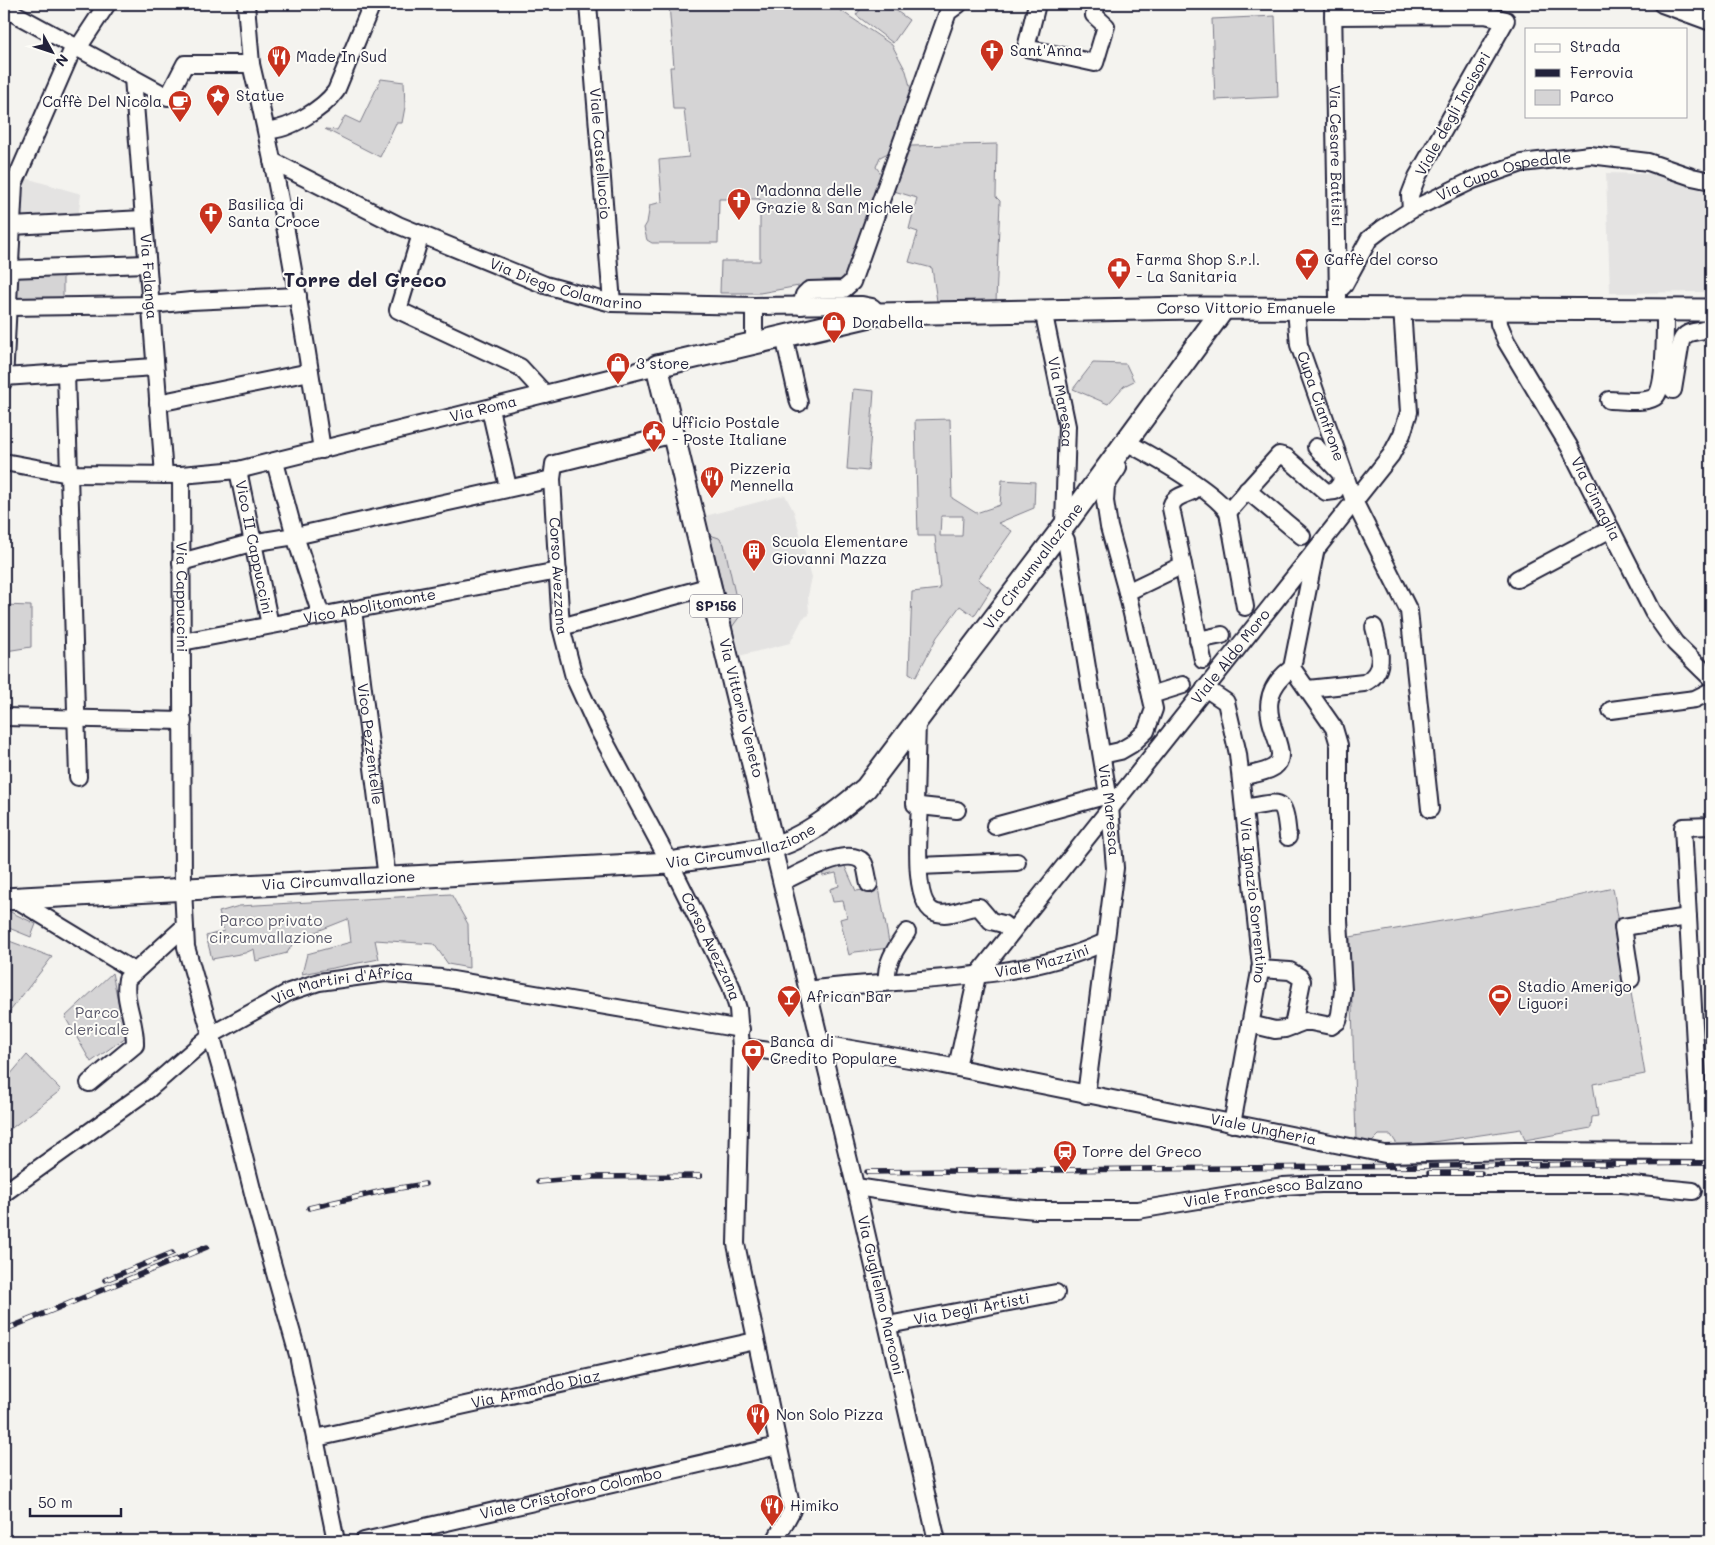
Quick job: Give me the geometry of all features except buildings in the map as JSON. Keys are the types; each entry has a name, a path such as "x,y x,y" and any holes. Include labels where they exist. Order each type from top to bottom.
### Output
{"main road":[{"name":"Corso Vittorio Emanuele","path":"784,336 879,314 1043,310 1296,309 1338,300 1402,308 1711,310"},
{"name":"Via Circumvallazione","path":"7,897 296,885 670,862 773,846 796,837 834,814 866,788 1062,527 1130,444 1224,308"},
{"name":"Via Roma","path":"657,366 784,336"},
{"name":"Via Vittorio Veneto","path":"657,366 773,846"}],"street":[{"path":"4,381 14,184 76,47 107,4"},
{"path":"246,4 251,64 267,130 298,296 322,450"},
{"path":"267,130 276,130 320,108 331,98 336,91 372,4"},
{"name":"Viale Castelluccio","path":"588,4 612,303"},
{"path":"801,306 804,295 809,290 844,289 852,282 948,12 959,4"},
{"path":"1037,4 1026,48 1095,63 1106,26 1094,15 1097,4"},
{"path":"1662,4 1711,22"},
{"path":"4,8 165,96 170,96 185,64 251,64"},
{"name":"Viale degli Incisori","path":"1333,10 1485,15 1506,20 1417,177 1410,195 1411,210"},
{"name":"Via Cesare Battisti","path":"1333,10 1338,300"},
{"name":"Via Falanga","path":"133,78 146,264 164,475"},
{"name":"Via Cupa Ospedale","path":"1338,300 1369,239 1411,210 1473,180 1522,163 1590,155 1648,162 1692,177 1711,181"},
{"name":"Via Diego Colamarino","path":"272,161 398,225 545,285 612,303 754,306 862,305 872,307 879,314"},
{"path":"12,226 143,219"},
{"path":"422,234 398,310 520,367 545,394"},
{"path":"10,269 146,264"},
{"path":"8,307 150,305 190,301 298,296"},
{"path":"754,306 754,343"},
{"name":"Viale Aldo Moro","path":"976,976 1109,801 1205,688 1391,455 1402,434 1409,412 1402,308"},
{"name":"Cupa Cianfrone","path":"1296,309 1299,344 1354,501 1409,611 1430,809"},
{"name":"Via Cimaglia","path":"1498,309 1499,324 1506,341 1569,446 1655,614 1675,643 1711,678"},
{"path":"1609,400 1642,400 1658,394 1662,376 1665,309"},
{"name":"Via Maresca","path":"1043,310 1067,426 1062,527 1066,540 1102,754 1109,801 1115,868 1086,1095"},
{"path":"1673,390 1681,341 1684,335 1687,332 1704,331 1711,326"},
{"path":"784,336 798,403"},
{"name":"Via Roma","path":"4,462 69,474 181,475 238,470 490,409 657,366"},
{"path":"4,377 156,367"},
{"path":"158,403 310,372"},
{"path":"66,373 78,777"},
{"path":"490,409 508,487"},
{"path":"181,562 251,543 295,536 508,487 552,479 554,464 674,434"},
{"path":"1102,754 1120,751 1132,744 1146,731 1154,709 1127,592 1109,527 1105,491 1130,444 1191,482 1223,506 1228,512 1245,607"},
{"path":"1228,512 1275,457 1282,455 1326,492 1335,491 1341,483 1342,476 1316,447"},
{"path":"274,462 295,536 321,615"},
{"name":"Vico II Cappuccini","path":"238,470 251,543 270,625"},
{"name":"Via Cappuccini","path":"181,475 183,889 186,947 298,1355 336,1541"},
{"name":"Corso Avezzana","path":"552,479 561,627 574,677 596,725 670,862 731,986 741,1029 736,1244 792,1510 774,1541"},
{"path":"1247,490 1302,536"},
{"path":"1194,491 1176,498 1171,503 1203,660"},
{"path":"1517,579 1611,529"},
{"path":"1241,777 1266,771 1275,766 1279,759 1280,750 1270,719 1268,700 1277,682 1292,668 1315,550"},
{"path":"1127,592 1183,565"},
{"name":"Vico Abolitomonte","path":"182,642 558,571"},
{"path":"561,627 711,586"},
{"name":"Vico Pezzentelle","path":"353,610 387,878"},
{"path":"1308,689 1364,683 1372,680 1381,664 1374,627"},
{"path":"1198,640 1222,635"},
{"path":"1250,1024 1275,1030 1306,1021 1331,1026 1338,1021 1343,991 1339,920 1339,744 1334,728 1292,668"},
{"path":"1151,695 1183,685"},
{"name":"Via Ignazio Sorrentino","path":"1205,688 1226,702 1238,754 1260,969 1232,1124"},
{"path":"1612,710 1695,699 1711,691"},
{"path":"4,716 183,721"},
{"path":"917,720 915,804 957,810"},
{"path":"996,826 1109,801"},
{"path":"1244,808 1275,803 1282,805 1286,810 1288,837"},
{"path":"920,806 919,866 922,894 927,907 932,911 950,914 979,907 991,921 1003,924 1012,931"},
{"path":"1706,1152 1683,827 1711,826"},
{"name":"SP156","path":"773,846 821,1049"},
{"path":"782,882 828,861 850,856 862,860 869,884"},
{"path":"919,866 1016,862"},
{"path":"7,897 134,970"},
{"path":"1631,979 1623,927 1688,917"},
{"path":"89,1083 135,1044 136,1030 125,988 127,979 134,970 184,927"},
{"path":"887,981 887,969 890,961 907,932"},
{"name":"Viale Mazzini","path":"808,990 887,981 976,976 1031,966 1091,949 1105,942"},
{"path":"1260,969 1290,971 1300,977 1302,982 1293,1026"},
{"name":"Via Martiri d'Africa","path":"4,1193 148,1090 211,1035 289,992 319,982 385,973 441,978 741,1029"},
{"path":"956,1067 976,976"},
{"name":"Viale Ungheria","path":"821,1049 834,1046 956,1067 1086,1095 1385,1154 1515,1151 1706,1152"},
{"path":"741,1047 791,1054 806,1054 821,1049"},
{"name":"Via Guglielmo Marconi","path":"821,1049 856,1187 937,1541"},
{"name":"Viale Francesco Balzano","path":"856,1187 970,1204 1036,1210 1138,1210 1283,1186 1321,1184 1622,1184 1693,1191"},
{"name":"Via Degli Artisti","path":"888,1326 1056,1293"},
{"name":"Via Armando Diaz","path":"316,1438 755,1341"},
{"name":"Viale Cristoforo Colombo","path":"364,1541 778,1446"}],"shaded area":[{"path":"1650,171 1711,188 1711,292 1610,293 1606,173 1648,174"},
{"path":"22,177 81,194 78,219 12,223"},
{"path":"785,495 794,512 812,577 808,596 809,615 803,618 790,643 739,656 705,516"}],"green space":[{"path":"669,4 831,4 892,45 906,71 911,90 890,152 880,157 876,167 882,175 849,278 843,283 799,286 760,293 720,293 721,261 760,261 760,199 719,199 718,243 652,243 647,240 644,228 647,223 650,205 662,202 659,160 689,157 684,109 673,109 670,67 674,67"},
{"path":"865,4 887,4 909,20 893,43 856,15"},
{"path":"1275,16 1278,97 1215,100 1212,19"},
{"path":"381,79 404,82 405,107 402,123 396,123 380,157 325,129 337,130 345,116 360,123"},
{"path":"997,144 996,197 1000,201 996,302 937,301 932,268 909,262 918,232 909,229 917,198 894,191 911,146"},
{"path":"63,267 63,306 8,307 10,269"},
{"path":"1093,363 1126,364 1134,381 1124,386 1108,404 1073,389"},
{"path":"853,389 874,391 868,471 847,469"},
{"path":"950,419 952,498 976,513 1000,505 1002,480 1035,482 1034,508 998,523 1012,531 978,579 991,589 974,616 960,606 937,637 916,677 909,673 912,592 940,589 935,536 918,536 915,420","holes":["941,516 963,516 962,536 940,536"]},
{"path":"710,535 719,538 724,544 740,616 732,627"},
{"path":"4,605 31,606 31,647 6,651 8,674 4,674"},
{"path":"842,860 856,891 879,888 890,948 855,952 849,955 840,919 847,917 843,901 833,902 830,889 839,886 836,873 823,876 822,871"},
{"name":"Stadio Amerigo Liguori","path":"1613,888 1645,1074 1593,1084 1598,1116 1592,1117 1591,1128 1525,1140 1521,1129 1399,1147 1391,1135 1379,1135 1371,1143 1356,1141 1350,937 1551,902"},
{"name":"Parco privato circumvallazione","path":"451,894 468,924 469,968 448,964 434,944 375,940 379,959 302,974 307,954 351,942 348,919 295,940 287,953 256,961 254,949 245,953 212,959 206,936 224,931 219,912 239,906"},
{"path":"4,909 36,924 31,937 4,926"},
{"path":"4,939 52,957 4,1019"},
{"name":"Parco clericale","path":"112,973 126,1037 91,1062 65,1017"},
{"path":"27,1055 61,1090 4,1134 4,1082"}],"railway":[{"path":"867,1172 1711,1163"},
{"path":"1429,1173 1481,1173"},
{"path":"538,1182 594,1177 700,1176"},
{"path":"309,1208 387,1190 425,1184"},
{"path":"4,1330 207,1247"},
{"path":"105,1280 172,1253"}],"place":[{"name":"Sant'Anna","path":"992,72"},
{"name":"Made In Sud","path":"279,78"},
{"name":"Statue","path":"218,117"},
{"name":"Caffè Del Nicola","path":"180,123"},
{"name":"Madonna delle Grazie & San Michele","path":"739,221"},
{"name":"Basilica di Santa Croce","path":"211,235"},
{"name":"Caffè del corso","path":"1307,281"},
{"name":"Farma Shop S.r.l. - La Sanitaria","path":"1119,290"},
{"name":"Dorabella","path":"834,344"},
{"name":"3 store","path":"618,385"},
{"name":"Ufficio Postale - Poste Italiane","path":"654,453"},
{"name":"Pizzeria Mennella","path":"712,499"},
{"name":"Scuola Elementare Giovanni Mazza","path":"754,572"},
{"name":"Stadio Amerigo Liguori","path":"1500,1017"},
{"name":"African Bar","path":"789,1018"},
{"name":"Banca di Credito Populare","path":"753,1072"},
{"name":"Torre del Greco","path":"1065,1173"},
{"name":"Non Solo Pizza","path":"758,1436"},
{"name":"Himiko","path":"772,1527"}],"district":[{"name":"Torre del Greco","path":"365,280"}]}
